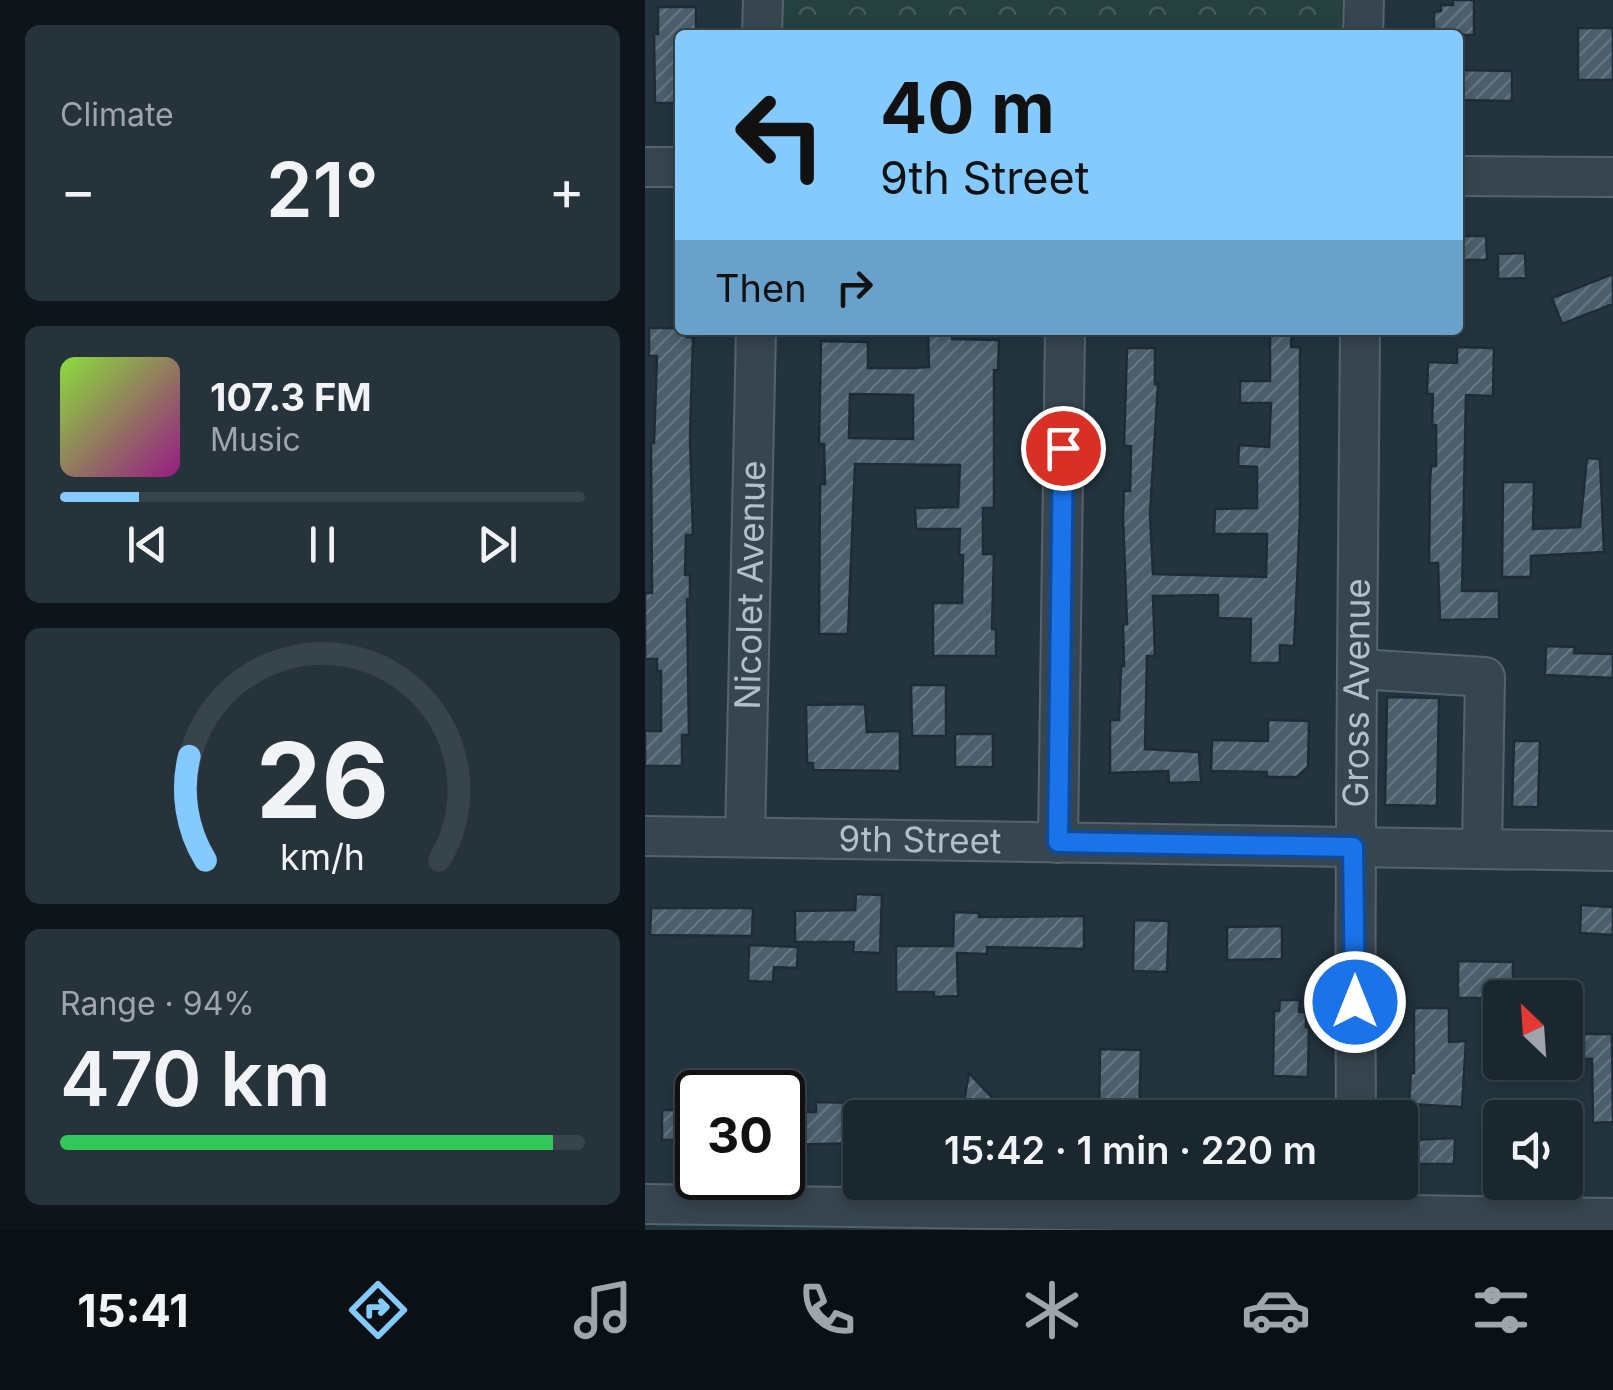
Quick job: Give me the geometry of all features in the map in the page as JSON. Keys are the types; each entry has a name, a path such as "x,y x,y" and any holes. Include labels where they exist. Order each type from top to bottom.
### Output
{"street":[{"path":"762,30 763,0"},
{"path":"1363,30 1364,0"},
{"path":"645,167 675,167"},
{"path":"1463,176 1613,177"},
{"name":"Nicolet Avenue","path":"745,838 756,335"},
{"path":"1058,842 1065,335"},
{"name":"Gross Avenue","path":"1356,1100 1353,847 1359,668 1360,335"},
{"path":"1359,668 1485,677 1482,850"},
{"name":"9th Street","path":"645,836 1613,851"},
{"path":"645,1204 1356,1209 1613,1218"}],"green space":[{"path":"763,0 1364,0 1363,30 762,30"}],"building":[{"path":"1453,0 1474,0 1474,35 1463,35 1463,30 1434,30 1434,12 1441,11 1441,5 1453,5"},
{"path":"658,7 696,7 696,30 675,30 675,103 655,103 654,34 658,34"},
{"path":"1578,28 1613,28 1613,80 1578,80"},
{"path":"1463,70 1512,71 1512,101 1463,100"},
{"path":"1463,236 1486,236 1487,260 1463,260"},
{"path":"1525,253 1526,278 1498,279 1498,254"},
{"path":"1613,274 1613,304 1562,324 1552,298"},
{"path":"649,328 675,328 675,335 693,337 693,535 686,535 685,575 690,575 689,735 682,735 682,766 645,766 645,731 661,731 661,671 657,671 657,659 645,659 645,593 652,593 651,443 657,356 649,356"},
{"path":"928,335 999,340 998,370 994,370 994,508 983,508 983,554 994,554 992,629 996,629 996,656 933,656 933,603 962,603 960,529 916,529 915,508 958,507 960,465 855,464 848,634 819,634 820,484 825,484 824,444 819,444 821,341 868,342 868,368 929,367","holes":["850,394 913,395 913,439 849,438"]},
{"path":"1270,335 1292,335 1291,347 1300,347 1300,517 1294,646 1280,645 1280,663 1250,663 1251,619 1218,618 1218,595 1153,596 1155,656 1147,656 1145,749 1199,752 1201,782 1169,783 1168,771 1110,773 1110,720 1119,720 1123,624 1127,624 1123,517 1124,491 1130,491 1131,446 1124,446 1127,348 1155,348 1158,384 1150,514 1153,574 1266,577 1267,534 1214,534 1215,509 1257,508 1257,467 1238,466 1239,445 1269,447 1271,403 1240,403 1240,381 1270,381"},
{"path":"1457,347 1494,348 1493,396 1466,395 1462,591 1499,591 1499,619 1440,620 1438,563 1429,563 1430,482 1431,466 1436,466 1436,425 1432,425 1433,394 1427,394 1428,362 1457,363"},
{"path":"1587,458 1600,459 1604,552 1531,556 1531,577 1502,577 1503,482 1534,482 1533,529 1580,527"},
{"path":"1546,646 1575,647 1574,653 1613,654 1613,678 1545,675"},
{"path":"911,685 946,685 946,736 912,736"},
{"path":"1387,697 1439,698 1437,806 1385,805"},
{"path":"865,704 867,732 900,731 900,771 813,770 813,763 807,763 806,705"},
{"path":"1268,720 1309,721 1308,767 1297,777 1211,771 1212,740 1268,741"},
{"path":"955,734 993,734 993,767 955,767"},
{"path":"1514,741 1540,741 1538,807 1512,807"},
{"path":"856,894 882,895 880,953 853,952 854,942 795,942 795,911 855,910"},
{"path":"1581,905 1613,907 1613,935 1580,933"},
{"path":"651,908 753,908 752,936 650,935"},
{"path":"954,912 979,913 979,917 1084,916 1084,949 987,947 987,954 957,953 958,996 896,992 896,946 953,946"},
{"path":"1134,920 1169,921 1167,972 1133,971"},
{"path":"1282,926 1282,959 1227,960 1227,927"},
{"path":"749,945 798,947 797,968 774,967 773,982 748,981"},
{"path":"1458,961 1513,962 1513,980 1483,980 1483,998 1458,998"},
{"path":"1280,1000 1300,1000 1299,1012 1306,1012 1308,1077 1273,1076 1274,1011 1279,1011"},
{"path":"1414,1008 1449,1008 1449,1042 1466,1041 1462,1107 1418,1105 1418,1100 1409,1100 1411,1072 1414,1073"},
{"path":"1584,1034 1612,1034 1613,1122 1593,1123 1592,1059 1584,1059"},
{"path":"1100,1049 1141,1050 1140,1100 1099,1100"},
{"path":"969,1073 994,1100 964,1100"},
{"path":"816,1102 843,1103 843,1143 805,1144 805,1112 816,1112"},
{"path":"662,1110 675,1110 675,1140 662,1140"},
{"path":"1455,1138 1454,1164 1418,1164 1418,1140"}],"route":[{"path":"1063,448 1058,842 1353,847 1355,1002"}]}
